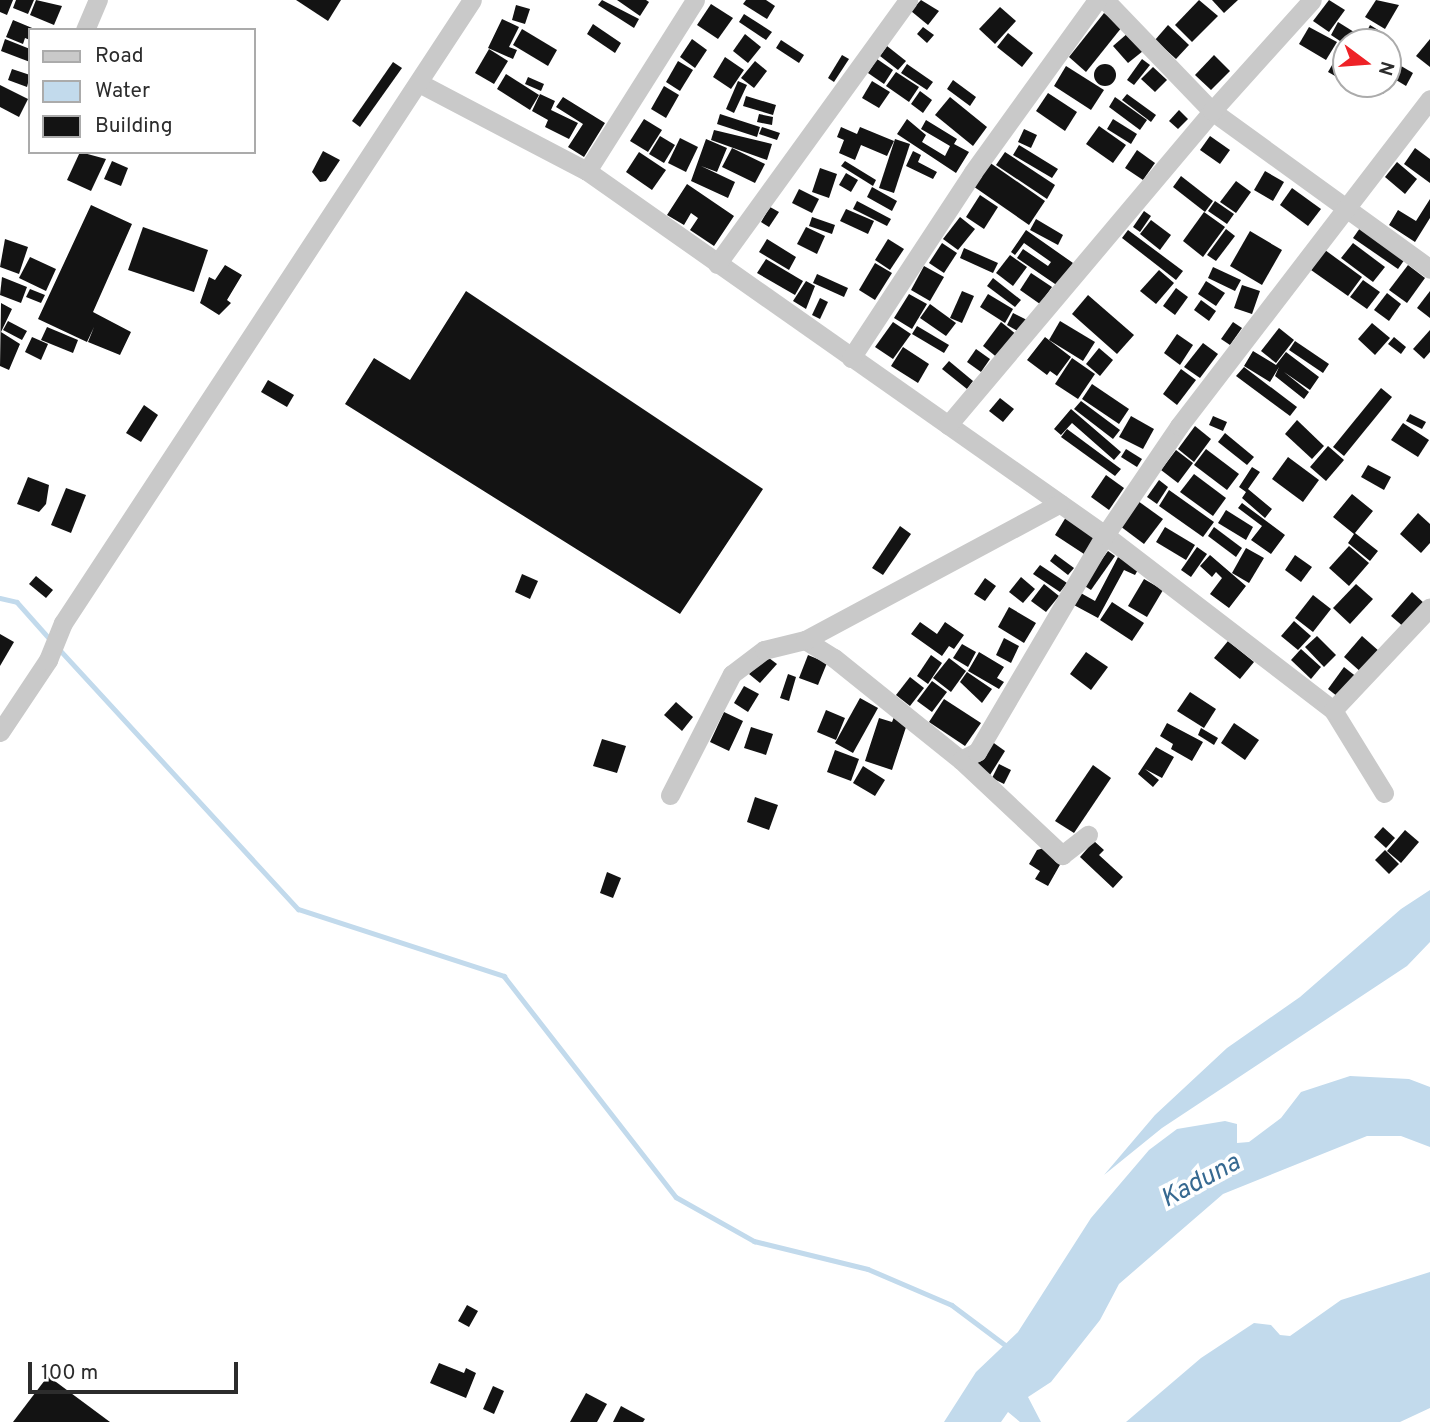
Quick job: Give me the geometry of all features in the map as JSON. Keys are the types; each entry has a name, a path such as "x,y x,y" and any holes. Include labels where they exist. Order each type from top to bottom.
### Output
{"street":[{"path":"86,28 98,0"},
{"path":"0,732 48,660 63,623 421,84 472,0"},
{"path":"587,171 695,0"},
{"path":"717,264 908,0"},
{"path":"851,358 973,172 1097,0"},
{"path":"1105,0 1212,111 1343,209 1430,269"},
{"path":"948,425 1212,111 1312,0"},
{"path":"421,84 587,171 1105,535 1334,710 1384,793"},
{"path":"961,760 977,752 1105,535 1178,426 1430,99"},
{"path":"670,795 732,674 764,650 805,640 1060,503"},
{"path":"1334,710 1430,607"},
{"path":"805,640 834,658 961,760 1062,855 1088,835"}],"water":[{"path":"1430,890 1430,942 1407,966 1162,1128 1104,1175 1155,1115 1227,1048 1300,997 1401,909"},
{"name":"Kaduna","path":"1350,1076 1409,1079 1430,1087 1430,1147 1401,1136 1367,1136 1223,1194 1119,1284 1100,1320 1051,1382 1028,1397 1041,1422 1020,1422 1008,1412 1001,1422 944,1422 976,1372 1018,1332 1091,1218 1149,1150 1177,1129 1225,1121 1237,1124 1237,1143 1249,1142 1281,1118 1301,1092"},
{"path":"1430,1272 1430,1408 1400,1422 1126,1422 1201,1358 1254,1323 1271,1325 1280,1335 1290,1336 1341,1300"}],"building":[{"path":"0,0 13,0 7,15 0,12"},
{"path":"16,0 34,0 28,14 13,8"},
{"path":"36,0 62,6 54,25 30,15"},
{"path":"296,0 341,0 328,21"},
{"path":"602,0 639,19 634,28 598,5"},
{"path":"617,0 646,0 649,2 640,16"},
{"path":"746,0 766,0 775,6 767,19 743,4"},
{"path":"921,0 939,11 928,25 911,11"},
{"path":"1199,0 1218,16 1192,42 1175,25"},
{"path":"1212,0 1238,0 1224,13"},
{"path":"1329,0 1345,10 1329,32 1313,21"},
{"path":"1376,0 1399,5 1386,28 1365,17"},
{"path":"711,4 733,18 718,39 697,25"},
{"path":"516,5 530,9 525,24 512,20"},
{"path":"1000,7 1016,21 995,44 979,29"},
{"path":"1104,13 1122,27 1086,72 1069,57"},
{"path":"744,14 772,32 766,40 739,22"},
{"path":"502,19 519,27 509,47 517,50 513,59 488,48"},
{"path":"13,20 32,28 28,28 28,39 25,38 23,44 6,37"},
{"path":"1338,22 1348,28 1335,28"},
{"path":"593,24 621,43 615,53 587,34"},
{"path":"1168,25 1189,45 1176,59 1155,40"},
{"path":"923,27 934,35 927,43 917,34"},
{"path":"1309,27 1332,39 1332,50 1326,60 1299,44"},
{"path":"522,29 557,50 548,66 513,45"},
{"path":"1008,33 1033,53 1022,67 997,47"},
{"path":"1128,33 1143,51 1128,63 1113,46"},
{"path":"745,34 761,47 748,63 733,51"},
{"path":"5,39 28,48 28,61 1,51"},
{"path":"692,39 707,50 695,68 680,57"},
{"path":"1430,39 1430,67 1416,56"},
{"path":"781,40 804,55 799,63 776,48"},
{"path":"887,46 906,61 898,70 880,56"},
{"path":"489,49 508,61 494,84 475,73"},
{"path":"842,55 849,59 834,82 828,78"},
{"path":"1214,55 1230,71 1211,90 1195,75"},
{"path":"725,57 744,70 731,89 713,77"},
{"path":"877,59 893,70 884,84 868,73"},
{"path":"1142,59 1150,65 1134,85 1127,80"},
{"path":"678,61 693,70 680,91 666,82"},
{"path":"755,61 767,71 754,88 741,78"},
{"path":"393,62 402,68 360,127 352,121"},
{"path":"907,64 933,82 927,90 901,73"},
{"path":"1101,64 1109,64 1116,71 1116,79 1109,86 1101,86 1094,79 1094,71"},
{"path":"1066,66 1104,90 1091,110 1054,86"},
{"path":"1153,67 1167,80 1155,92 1141,79"},
{"path":"1402,67 1413,73 1406,86 1402,84"},
{"path":"12,69 28,74 27,87 8,80"},
{"path":"896,72 919,87 909,102 886,86"},
{"path":"506,74 539,95 530,110 497,89"},
{"path":"528,77 544,84 541,91 525,84"},
{"path":"953,80 976,97 970,106 947,89"},
{"path":"738,81 747,85 734,113 726,109"},
{"path":"872,81 890,92 879,108 862,98"},
{"path":"0,85 28,99 19,117 0,107"},
{"path":"664,86 679,95 666,118 651,109"},
{"path":"920,91 932,100 923,113 911,104"},
{"path":"1048,93 1077,112 1065,131 1036,111"},
{"path":"540,94 555,101 551,110 578,123 569,139 545,127 548,120 532,111"},
{"path":"1127,94 1156,115 1151,122 1122,100"},
{"path":"746,96 776,105 773,115 743,106"},
{"path":"563,97 605,123 584,157 568,147 583,124 556,107"},
{"path":"950,97 987,127 973,146 935,115"},
{"path":"1115,97 1147,120 1140,130 1109,107"},
{"path":"1179,110 1188,119 1178,129 1169,121"},
{"path":"720,114 760,127 757,137 717,124"},
{"path":"759,114 773,117 772,125 757,122"},
{"path":"644,119 662,130 648,152 630,141"},
{"path":"907,119 926,135 922,142 945,156 950,146 921,129 926,120 957,139 954,144 969,152 956,173 897,134"},
{"path":"1113,119 1137,134 1131,144 1107,129"},
{"path":"1099,126 1126,145 1113,163 1086,144"},
{"path":"762,127 780,133 777,140 759,134"},
{"path":"841,127 857,134 860,127 894,141 887,156 861,145 855,160 839,153 844,140 837,137"},
{"path":"1024,129 1037,135 1031,148 1018,142"},
{"path":"714,130 772,144 767,160 711,140"},
{"path":"660,136 675,145 664,163 649,154"},
{"path":"1210,136 1230,150 1220,164 1200,150"},
{"path":"680,138 698,147 686,172 668,163"},
{"path":"706,139 727,148 717,172 701,166 735,182 728,198 691,181"},
{"path":"895,139 910,144 894,193 879,188"},
{"path":"1019,145 1058,169 1052,178 1013,155"},
{"path":"732,148 765,164 755,183 722,167"},
{"path":"1415,148 1430,159 1430,183 1404,164"},
{"path":"1137,150 1155,163 1143,180 1125,168"},
{"path":"323,151 340,160 326,181 320,182 312,172"},
{"path":"913,151 921,155 918,162 937,172 933,179 906,166"},
{"path":"639,152 666,170 652,190 626,172"},
{"path":"1005,152 1055,185 1047,199 996,165"},
{"path":"79,154 106,159 91,191 67,180"},
{"path":"986,160 1045,201 1029,225 970,184"},
{"path":"112,161 128,168 121,186 104,179"},
{"path":"845,161 876,180 873,186 841,166"},
{"path":"1397,162 1417,179 1405,194 1385,177"},
{"path":"820,168 837,174 829,198 812,192"},
{"path":"1265,171 1284,182 1273,201 1254,190"},
{"path":"846,173 858,180 851,192 839,185"},
{"path":"1181,176 1213,201 1205,212 1173,187"},
{"path":"1236,181 1251,192 1236,213 1220,202"},
{"path":"687,184 734,216 714,246 690,230 698,218 691,213 684,225 667,215"},
{"path":"872,187 897,201 892,211 867,197"},
{"path":"1292,188 1321,209 1308,226 1280,205"},
{"path":"799,189 819,199 812,213 792,203"},
{"path":"980,195 998,207 984,229 966,217"},
{"path":"1430,199 1430,218 1415,242 1389,225 1398,210 1416,221"},
{"path":"857,201 891,219 887,226 853,209"},
{"path":"1215,201 1234,214 1227,224 1208,211"},
{"path":"91,205 132,224 93,312 131,332 120,355 88,342 94,327 87,342 38,319"},
{"path":"770,207 779,212 769,227 761,222"},
{"path":"846,209 874,221 868,234 840,221"},
{"path":"1144,211 1151,216 1140,232 1133,227"},
{"path":"1204,212 1225,227 1203,257 1183,241"},
{"path":"812,217 835,225 832,234 809,226"},
{"path":"960,217 975,229 958,250 943,239"},
{"path":"1036,219 1063,235 1058,245 1030,230"},
{"path":"1151,220 1171,235 1160,250 1140,234"},
{"path":"143,227 208,250 194,292 128,270"},
{"path":"806,227 825,236 817,254 797,244"},
{"path":"1360,228 1405,259 1398,269 1353,238"},
{"path":"1226,229 1235,236 1216,261 1207,255"},
{"path":"1026,230 1073,263 1058,286 1017,258 1023,249 1048,266 1051,262 1024,243 1015,255 1011,252"},
{"path":"1128,230 1183,271 1176,280 1122,238"},
{"path":"1250,231 1282,250 1262,285 1230,266"},
{"path":"5,239 28,247 19,274 0,267"},
{"path":"767,239 796,257 789,270 759,252"},
{"path":"888,239 904,249 890,270 875,260"},
{"path":"942,243 957,253 944,273 929,263"},
{"path":"1353,243 1385,267 1373,282 1341,258"},
{"path":"964,248 998,263 993,273 960,258"},
{"path":"1325,250 1362,277 1348,296 1311,270"},
{"path":"1010,255 1027,267 1013,286 996,273"},
{"path":"30,257 56,269 46,291 19,278"},
{"path":"766,259 803,281 795,295 757,273"},
{"path":"875,263 892,273 875,300 859,290"},
{"path":"225,265 242,275 227,300 231,303 219,315 200,303 209,277 215,280"},
{"path":"1408,265 1425,278 1407,303 1389,290"},
{"path":"924,266 944,277 930,301 911,290"},
{"path":"1213,267 1241,280 1235,291 1208,278"},
{"path":"1159,270 1174,283 1156,304 1140,291"},
{"path":"1031,273 1052,287 1040,304 1020,290"},
{"path":"817,274 848,288 844,297 813,283"},
{"path":"2,277 27,287 21,303 0,295"},
{"path":"993,278 1021,300 1015,307 987,286"},
{"path":"1363,280 1380,292 1367,309 1350,297"},
{"path":"806,281 815,286 806,309 793,301"},
{"path":"1206,281 1225,293 1216,306 1198,294"},
{"path":"1242,285 1260,291 1252,314 1234,308"},
{"path":"1176,288 1188,297 1175,315 1163,306"},
{"path":"30,289 45,295 41,303 26,297"},
{"path":"466,291 763,489 680,614 345,404 374,358 410,380"},
{"path":"962,291 974,296 962,323 950,318"},
{"path":"1430,291 1430,318 1417,308"},
{"path":"1387,293 1401,304 1389,321 1374,310"},
{"path":"909,294 927,304 912,329 894,318"},
{"path":"988,294 1013,309 1005,323 980,307"},
{"path":"1088,295 1134,335 1117,354 1072,314"},
{"path":"820,298 828,302 820,319 812,315"},
{"path":"1201,300 1216,311 1209,321 1194,310"},
{"path":"1,303 12,309 1,332 20,344 9,370 0,366"},
{"path":"930,304 956,323 946,336 920,318"},
{"path":"1013,313 1029,321 1023,334 1007,325"},
{"path":"8,321 27,331 22,340 3,330"},
{"path":"1060,321 1095,342 1083,361 1049,340"},
{"path":"893,322 911,334 893,359 875,347"},
{"path":"1001,322 1017,335 999,359 983,346"},
{"path":"1233,322 1242,328 1230,345 1221,339"},
{"path":"1372,323 1390,338 1375,355 1358,339"},
{"path":"917,326 949,345 944,353 912,334"},
{"path":"47,327 78,340 73,353 41,340"},
{"path":"1279,328 1294,340 1276,363 1261,351"},
{"path":"1430,330 1430,352 1424,359 1413,349"},
{"path":"1177,334 1193,345 1180,365 1164,353"},
{"path":"32,337 48,344 41,360 25,352"},
{"path":"1045,337 1071,357 1057,376 1050,371 1047,375 1027,360"},
{"path":"1394,337 1406,347 1401,354 1388,344"},
{"path":"1295,341 1329,364 1323,373 1289,350"},
{"path":"1203,343 1218,354 1200,378 1184,367"},
{"path":"903,347 929,364 918,383 891,366"},
{"path":"1099,348 1113,360 1100,376 1086,364"},
{"path":"976,349 990,359 981,372 967,362"},
{"path":"1253,351 1276,365 1286,352 1319,377 1310,390 1284,372 1309,392 1304,399 1275,376 1279,367 1270,382 1244,366"},
{"path":"1072,358 1095,374 1078,399 1055,384"},
{"path":"949,361 973,381 967,389 942,369"},
{"path":"1244,367 1297,407 1290,416 1236,376"},
{"path":"1181,369 1196,380 1177,405 1163,394"},
{"path":"268,380 294,395 287,407 261,392"},
{"path":"1092,384 1129,409 1119,424 1082,399"},
{"path":"1381,388 1392,397 1344,456 1333,447"},
{"path":"1000,398 1014,409 1003,422 989,411"},
{"path":"1081,401 1120,430 1113,439 1074,409"},
{"path":"144,405 158,415 141,442 126,433"},
{"path":"1071,409 1121,452 1114,460 1072,423 1061,435 1054,429"},
{"path":"1410,414 1426,422 1422,429 1406,421"},
{"path":"1131,416 1154,429 1143,449 1119,437"},
{"path":"1213,416 1227,422 1223,431 1209,425"},
{"path":"1297,420 1324,446 1312,459 1285,434"},
{"path":"1403,423 1429,440 1418,457 1391,440"},
{"path":"1195,426 1211,439 1194,462 1178,449"},
{"path":"1067,429 1121,469 1115,476 1061,437"},
{"path":"1225,433 1254,457 1247,465 1218,442"},
{"path":"1328,446 1344,460 1326,481 1310,467"},
{"path":"1126,449 1142,459 1137,467 1121,457"},
{"path":"1206,449 1239,474 1227,490 1194,465"},
{"path":"1176,450 1193,463 1178,483 1161,470"},
{"path":"1288,457 1319,480 1303,502 1272,479"},
{"path":"1368,465 1391,477 1384,490 1361,477"},
{"path":"1252,467 1260,472 1248,489 1272,509 1265,518 1242,498 1246,492 1239,487"},
{"path":"1194,474 1226,498 1213,516 1180,492"},
{"path":"1106,475 1124,488 1109,510 1091,497"},
{"path":"28,477 49,485 46,504 39,512 17,504"},
{"path":"1159,480 1168,487 1157,504 1147,497"},
{"path":"66,488 86,495 71,533 51,525"},
{"path":"1169,490 1214,522 1203,537 1159,506"},
{"path":"1352,494 1373,511 1355,533 1378,551 1370,561 1348,543 1354,534 1333,517"},
{"path":"1138,501 1163,519 1144,544 1120,526"},
{"path":"1242,503 1285,535 1271,554 1251,540 1262,526 1238,508"},
{"path":"1226,510 1253,527 1246,540 1218,523"},
{"path":"1418,513 1430,524 1430,543 1421,553 1400,534"},
{"path":"1066,517 1096,536 1084,554 1055,535"},
{"path":"900,526 911,534 883,575 872,568"},
{"path":"1165,527 1195,545 1186,560 1156,542"},
{"path":"1214,527 1242,548 1236,557 1208,536"},
{"path":"1349,546 1369,563 1349,586 1329,568"},
{"path":"1197,547 1207,554 1191,577 1181,570"},
{"path":"1246,548 1264,558 1249,583 1232,573"},
{"path":"1108,551 1115,556 1091,590 1083,585"},
{"path":"1055,554 1074,568 1068,575 1050,561"},
{"path":"1210,555 1246,586 1229,608 1210,594 1222,578 1216,572 1212,577 1200,566"},
{"path":"1295,555 1312,567 1301,582 1285,570"},
{"path":"1118,557 1139,568 1135,575 1124,570 1098,618 1072,604 1079,592 1095,601"},
{"path":"1040,565 1067,583 1060,592 1033,574"},
{"path":"522,574 538,581 530,599 515,592"},
{"path":"36,576 53,590 46,598 29,584"},
{"path":"1021,577 1035,589 1023,603 1009,592"},
{"path":"985,578 996,586 985,601 974,594"},
{"path":"1144,579 1163,590 1147,617 1128,606"},
{"path":"1044,584 1059,596 1046,612 1031,601"},
{"path":"1356,584 1373,599 1350,624 1333,608"},
{"path":"1412,592 1426,605 1405,628 1391,616"},
{"path":"1313,595 1331,609 1313,632 1295,618"},
{"path":"1112,602 1144,623 1132,641 1100,620"},
{"path":"1009,607 1036,623 1024,643 998,627"},
{"path":"1294,621 1311,636 1298,650 1281,636"},
{"path":"920,622 937,634 945,622 964,635 954,649 949,646 942,656 911,634"},
{"path":"0,634 14,642 0,666"},
{"path":"1317,636 1336,655 1324,667 1305,647"},
{"path":"1362,636 1380,652 1362,673 1344,657"},
{"path":"1004,638 1019,646 1011,663 996,655"},
{"path":"1228,641 1254,662 1240,679 1214,658"},
{"path":"962,644 976,652 968,667 953,658"},
{"path":"1301,649 1321,667 1311,679 1291,660"},
{"path":"979,652 1004,667 997,678 1004,682 999,689 968,671"},
{"path":"1086,652 1108,667 1091,690 1070,674"},
{"path":"765,655 777,664 760,683 749,674"},
{"path":"808,655 827,663 818,685 799,678"},
{"path":"931,655 942,663 928,684 917,676"},
{"path":"949,658 966,671 951,692 933,678"},
{"path":"1344,667 1358,678 1342,700 1328,689"},
{"path":"967,672 992,689 982,703 960,682"},
{"path":"788,674 796,677 789,701 780,698"},
{"path":"910,677 924,688 910,706 896,695"},
{"path":"932,681 947,692 932,712 917,701"},
{"path":"744,686 759,694 748,712 734,703"},
{"path":"1190,692 1216,709 1204,728 1177,711"},
{"path":"860,698 878,708 853,753 835,743"},
{"path":"944,699 981,723 965,746 929,722"},
{"path":"676,702 693,717 682,731 664,715"},
{"path":"826,710 845,718 836,740 817,732"},
{"path":"724,712 743,721 729,751 710,742"},
{"path":"894,717 908,721 892,770 865,761 879,718 892,722"},
{"path":"1167,723 1203,742 1192,761 1171,749 1173,744 1160,736"},
{"path":"1234,723 1259,740 1245,760 1221,743"},
{"path":"751,727 773,734 766,755 744,748"},
{"path":"1201,728 1218,738 1214,745 1198,735"},
{"path":"602,739 626,746 617,773 593,766"},
{"path":"991,741 1005,751 990,775 975,765"},
{"path":"1156,747 1174,757 1162,778 1145,769 1159,780 1153,787 1138,774"},
{"path":"835,750 859,759 851,781 827,772"},
{"path":"999,764 1011,770 1004,784 992,778"},
{"path":"1093,765 1111,778 1074,833 1055,821"},
{"path":"863,766 885,780 875,796 853,783"},
{"path":"755,797 778,805 769,830 747,822"},
{"path":"1383,827 1395,838 1386,848 1374,837"},
{"path":"1405,830 1419,842 1401,863 1387,851"},
{"path":"1094,841 1104,850 1099,855 1123,877 1113,888 1080,857"},
{"path":"1044,848 1061,863 1048,886 1035,879 1040,871 1029,864 1037,850"},
{"path":"1385,850 1399,864 1389,874 1375,860"},
{"path":"607,872 621,878 613,898 600,893"},
{"path":"467,1305 478,1311 469,1327 458,1321"},
{"path":"439,1363 464,1373 466,1368 476,1373 466,1398 430,1383"},
{"path":"48,1376 110,1422 13,1422"},
{"path":"493,1386 504,1391 494,1414 483,1409"},
{"path":"586,1393 607,1404 597,1422 570,1422"},
{"path":"621,1406 645,1419 643,1422 613,1422"}],"waterway":[{"path":"0,598 17,602 49,638"},
{"path":"60,650 298,909 504,976 676,1197 754,1241 868,1269 952,1305 1008,1347"}]}
